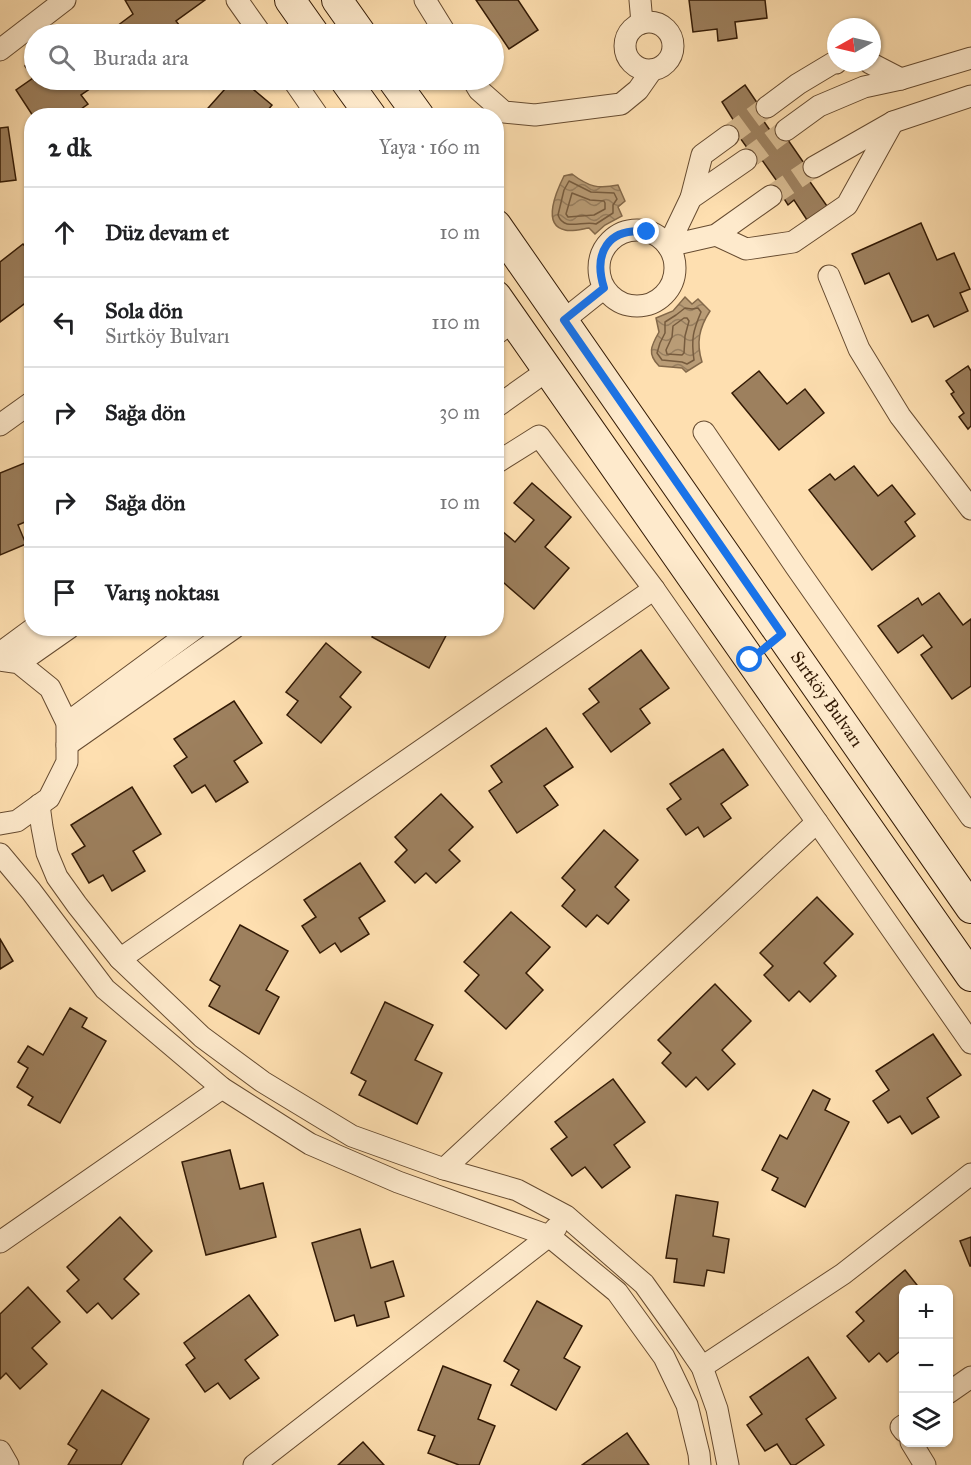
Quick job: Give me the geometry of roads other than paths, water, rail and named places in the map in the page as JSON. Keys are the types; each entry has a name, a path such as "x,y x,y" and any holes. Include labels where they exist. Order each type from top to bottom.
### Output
{"main road":[{"path":"290,0 307,24"},
{"path":"337,0 354,24"},
{"path":"352,90 364,108"},
{"path":"400,90 413,108"},
{"name":"Sırtköy Bulvarı","path":"504,236 971,908"},
{"path":"556,309 505,328 548,370 971,976"},
{"path":"548,370 581,345"},
{"path":"750,660 782,634"}],"street":[{"path":"34,24 65,0"},
{"path":"237,0 254,24"},
{"path":"425,0 440,24"},
{"path":"640,0 642,23"},
{"path":"650,22 665,28 672,41 671,57 660,68 644,70 637,68 627,55 625,47 629,32 642,23 650,22"},
{"path":"0,50 24,32"},
{"path":"786,130 819,106 864,87 902,79 971,58"},
{"path":"767,107 827,67"},
{"path":"881,68 902,79"},
{"path":"504,112 535,115 621,104 638,90 652,70"},
{"path":"300,90 312,108"},
{"path":"479,90 499,108"},
{"path":"814,167 893,122 971,96"},
{"path":"716,235 746,249 793,242 847,205 893,122"},
{"path":"668,246 691,198 702,155 728,136"},
{"path":"691,198 746,160"},
{"path":"668,246 716,235 771,196"},
{"path":"635,230 659,237 674,257 673,281 667,292 658,300 646,305 634,306 622,303 604,288 600,275 600,262 604,250 622,233 635,230"},
{"path":"829,276 859,349 900,417 971,509"},
{"path":"556,309 604,288"},
{"path":"504,401 548,370"},
{"path":"0,425 24,408"},
{"path":"705,432 796,567 971,817"},
{"path":"504,458 538,436 654,589 971,1043"},
{"path":"120,959 654,589"},
{"path":"0,653 24,635"},
{"path":"0,824 17,821 49,798 67,762 67,723 50,687 9,661 54,636"},
{"path":"67,723 185,636"},
{"path":"67,746 223,636"},
{"path":"39,805 47,853 57,877 120,959 202,1037 263,1082 352,1136 444,1169 517,1191 566,1216 644,1284 702,1368 717,1409 728,1465"},
{"path":"444,1169 817,822"},
{"path":"0,854 105,989 222,1088 310,1144 398,1182 549,1236 617,1292 664,1357 687,1405 700,1465"},
{"path":"0,1242 222,1088"},
{"path":"702,1368 843,1274 971,1174"},
{"path":"254,1465 549,1236 566,1216"},
{"path":"953,1390 971,1377"},
{"path":"914,1447 925,1465"},
{"path":"0,1451 8,1465"}],"water":[{"path":"572,174 594,186 618,185 625,201 618,207 622,216 605,225 595,234 589,228 571,231 558,227 552,214 555,198 564,176"},
{"path":"685,297 692,304 698,299 710,311 703,323 700,336 699,348 702,362 686,372 682,368 659,366 652,354 659,332 656,318 673,311"}],"tunnel":[{"path":"728,136 767,107"},
{"path":"746,160 786,130"},
{"path":"771,196 814,167"}]}
